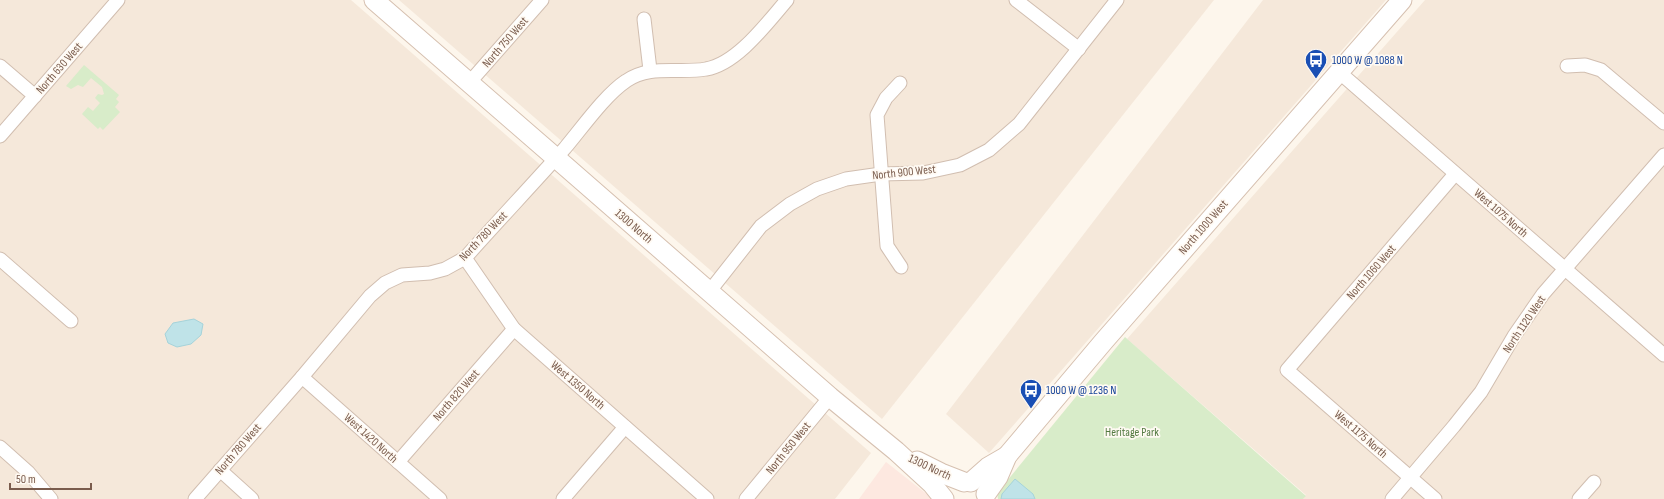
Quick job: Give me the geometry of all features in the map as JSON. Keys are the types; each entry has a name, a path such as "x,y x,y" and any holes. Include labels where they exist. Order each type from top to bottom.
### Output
{"street":[{"name":"North 630 West","path":"0,136 118,0"},
{"name":"North 750 West","path":"469,83 542,0"},
{"name":"North 780 West","path":"194,499 302,377 370,296 385,283 402,275 430,273 445,269 465,258 556,158 613,92 627,80 650,70 706,69 732,58 754,38 787,0"},
{"path":"1016,0 1079,49"},
{"name":"North 900 West","path":"709,292 761,226 790,204 817,189 846,179 881,174 922,173 960,165 989,150 1020,124 1117,0"},
{"name":"North 1000 West","path":"987,496 998,477 1007,456 1104,341 1402,0"},
{"name":"1300 North","path":"377,1 830,398 896,451 932,484 944,499"},
{"path":"644,19 650,70"},
{"path":"1567,66 1585,65 1600,70 1664,123"},
{"path":"0,66 35,96"},
{"name":"West 1075 North","path":"1338,72 1664,355"},
{"path":"900,83 886,98 877,115 887,246 901,267"},
{"name":"North 1120 West","path":"1392,499 1481,392 1514,336 1543,294 1664,155"},
{"name":"North 1060 West","path":"1288,370 1455,174"},
{"name":"West 1350 North","path":"465,258 514,329 707,499"},
{"path":"0,259 71,321"},
{"name":"North 820 West","path":"398,462 514,329"},
{"name":"West 1175 North","path":"1288,370 1435,499"},
{"name":"West 1420 North","path":"302,377 440,499"},
{"name":"North 950 West","path":"746,499 830,398"},
{"path":"563,499 625,427"},
{"path":"0,447 28,472 51,499"},
{"name":"1300 North","path":"896,451 941,473 977,484 987,496"},
{"name":"North 1000 West","path":"948,499 953,489 958,484 967,482 1007,456"},
{"path":"220,470 252,499"},
{"path":"1579,499 1594,482"}],"shaded area":[{"path":"0,0 351,0 871,453 835,499 0,499"},
{"path":"399,0 1214,0 882,419"},
{"path":"1263,0 1386,0 989,453 946,414"},
{"path":"1425,0 1664,0 1664,499 1303,499 1306,495 1127,339"},
{"path":"886,462 933,499 859,499"}],"green space":[{"path":"84,65 119,95 116,99 119,102 115,107 120,112 103,130 100,127 98,129 82,114 88,107 93,111 100,103 95,98 98,94 104,94 102,87 91,78 83,87 78,85 71,89 66,86"},
{"name":"Heritage Park","path":"1125,337 1306,496 1303,499 998,499 997,493"}],"water":[{"path":"194,319 203,324 201,335 191,344 177,347 168,343 165,334 173,323"},
{"path":"1015,479 1033,494 1035,499 1001,499 1002,494"}],"place":[{"name":"1000 W @ 1088 N","path":"1316,80"},
{"name":"1000 W @ 1236 N","path":"1031,410"}]}
